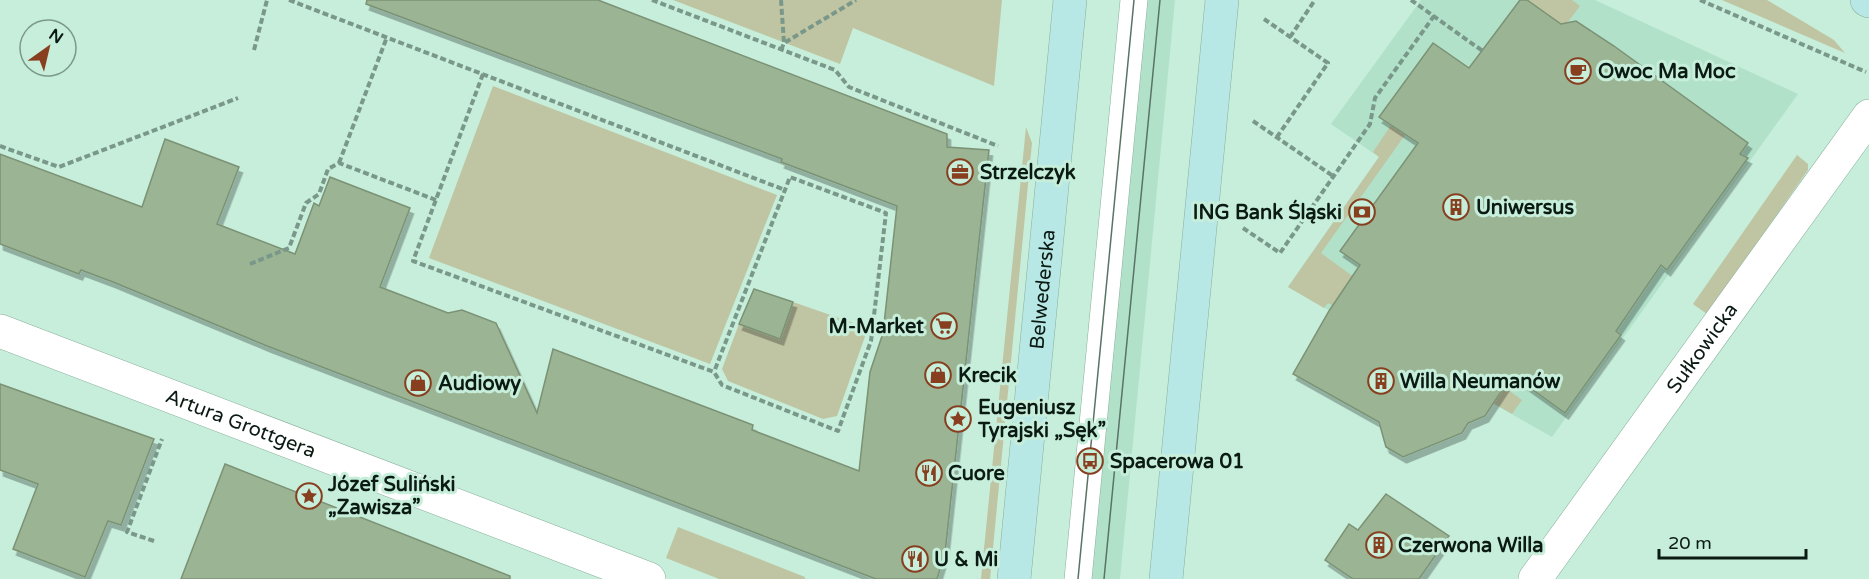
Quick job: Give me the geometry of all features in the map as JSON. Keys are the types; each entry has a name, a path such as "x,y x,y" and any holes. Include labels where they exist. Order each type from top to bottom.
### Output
{"main road":[{"name":"Belwederska","path":"1014,579 1070,0"},
{"path":"1166,579 1222,0"}],"street":[{"name":"Sułkowicka","path":"1535,579 1869,116"},
{"name":"Artura Grottgera","path":"0,332 649,579"}],"lane":[{"path":"1078,579 1134,0"}],"path":[{"path":"254,50 267,0"},
{"path":"289,0 785,190"},
{"path":"652,0 836,70 849,87 998,146"},
{"path":"781,0 784,43 782,50"},
{"path":"784,43 856,0"},
{"path":"1290,37 1316,0"},
{"path":"1411,0 1484,52"},
{"path":"1700,0 1869,74"},
{"path":"1242,227 1280,253 1370,124 1374,98 1434,16"},
{"path":"1262,18 1328,63 1277,137"},
{"path":"250,264 289,248 306,203 319,194 328,169 339,163 387,37"},
{"path":"483,74 413,261 714,372 722,385 838,431 871,341 886,213 790,177 714,372"},
{"path":"0,146 59,167 238,98"},
{"path":"1251,120 1334,176"},
{"path":"339,163 436,200"},
{"path":"154,541 127,532 164,434"}],"shaded area":[{"path":"673,0 1002,0 994,86 853,28 840,64"},
{"path":"1125,0 1175,0 1120,579 1069,579"},
{"name":"Uniwersus","path":"1421,0 1595,0 1798,94 1552,437 1288,287 1379,157 1331,124"},
{"path":"1527,0 1572,0 1580,6 1561,31 1553,18"},
{"path":"1722,0 1767,0 1834,40 1845,53"},
{"path":"493,86 777,195 710,364 429,258"},
{"path":"1391,125 1405,135 1321,253 1522,400 1512,414 1361,327 1363,324 1328,303 1324,308 1288,287 1379,157 1373,152"},
{"path":"1026,127 1032,143 990,579 981,579"},
{"path":"1797,155 1808,164 1808,170 1707,314 1693,304"},
{"path":"793,302 868,328 837,416 823,419 728,381 722,369 739,324 780,339"},
{"path":"678,527 805,577 805,579 719,579 666,558"}],"building":[{"path":"367,0 598,0 947,134 947,147 989,150 945,553 937,579 876,579 267,346 113,282 81,270 79,274 0,244 0,154 142,207 165,139 239,167 217,224 295,254 314,203 319,206 330,177 410,208 380,287 448,313 462,310 496,323 537,413 553,349 753,425 752,430 859,471 870,372 883,333 897,206 781,162 782,159 366,4"},
{"name":"Uniwersus","path":"1520,0 1527,0 1561,24 1576,21 1614,46 1748,143 1740,154 1748,158 1667,270 1661,265 1616,331 1621,335 1565,413 1512,375 1485,416 1468,423 1462,433 1403,457 1386,447 1379,422 1293,374 1329,311 1360,265 1340,251 1418,143 1379,117 1433,43 1469,68"},
{"path":"754,289 793,302 780,339 739,324"},
{"path":"0,384 154,439 121,525 108,521 85,577 13,549 38,484 0,470"},
{"path":"225,464 510,576 510,579 181,579"},
{"name":"Czerwona Willa","path":"1386,494 1449,536 1419,579 1353,579 1325,560 1349,524 1358,530"}],"tram line":[{"path":"1078,579 1134,0"},
{"path":"1104,579 1160,0"}],"place":[{"name":"Owoc Ma Moc","path":"1578,71"},
{"name":"Strzelczyk","path":"960,172"},
{"name":"Uniwersus","path":"1456,207"},
{"name":"ING Bank Śląski","path":"1362,212"},
{"name":"M-Market","path":"944,326"},
{"name":"Krecik","path":"938,375"},
{"name":"Willa Neumanów","path":"1381,381"},
{"name":"Audiowy","path":"418,383"},
{"name":"Eugeniusz Tyrajski „Sęk”","path":"958,419"},
{"name":"Spacerowa 01","path":"1090,461"},
{"name":"Cuore","path":"929,473"},
{"name":"Józef Suliński „Zawisza”","path":"309,496"},
{"name":"Czerwona Willa","path":"1379,545"},
{"name":"U & Mi","path":"915,559"}]}
